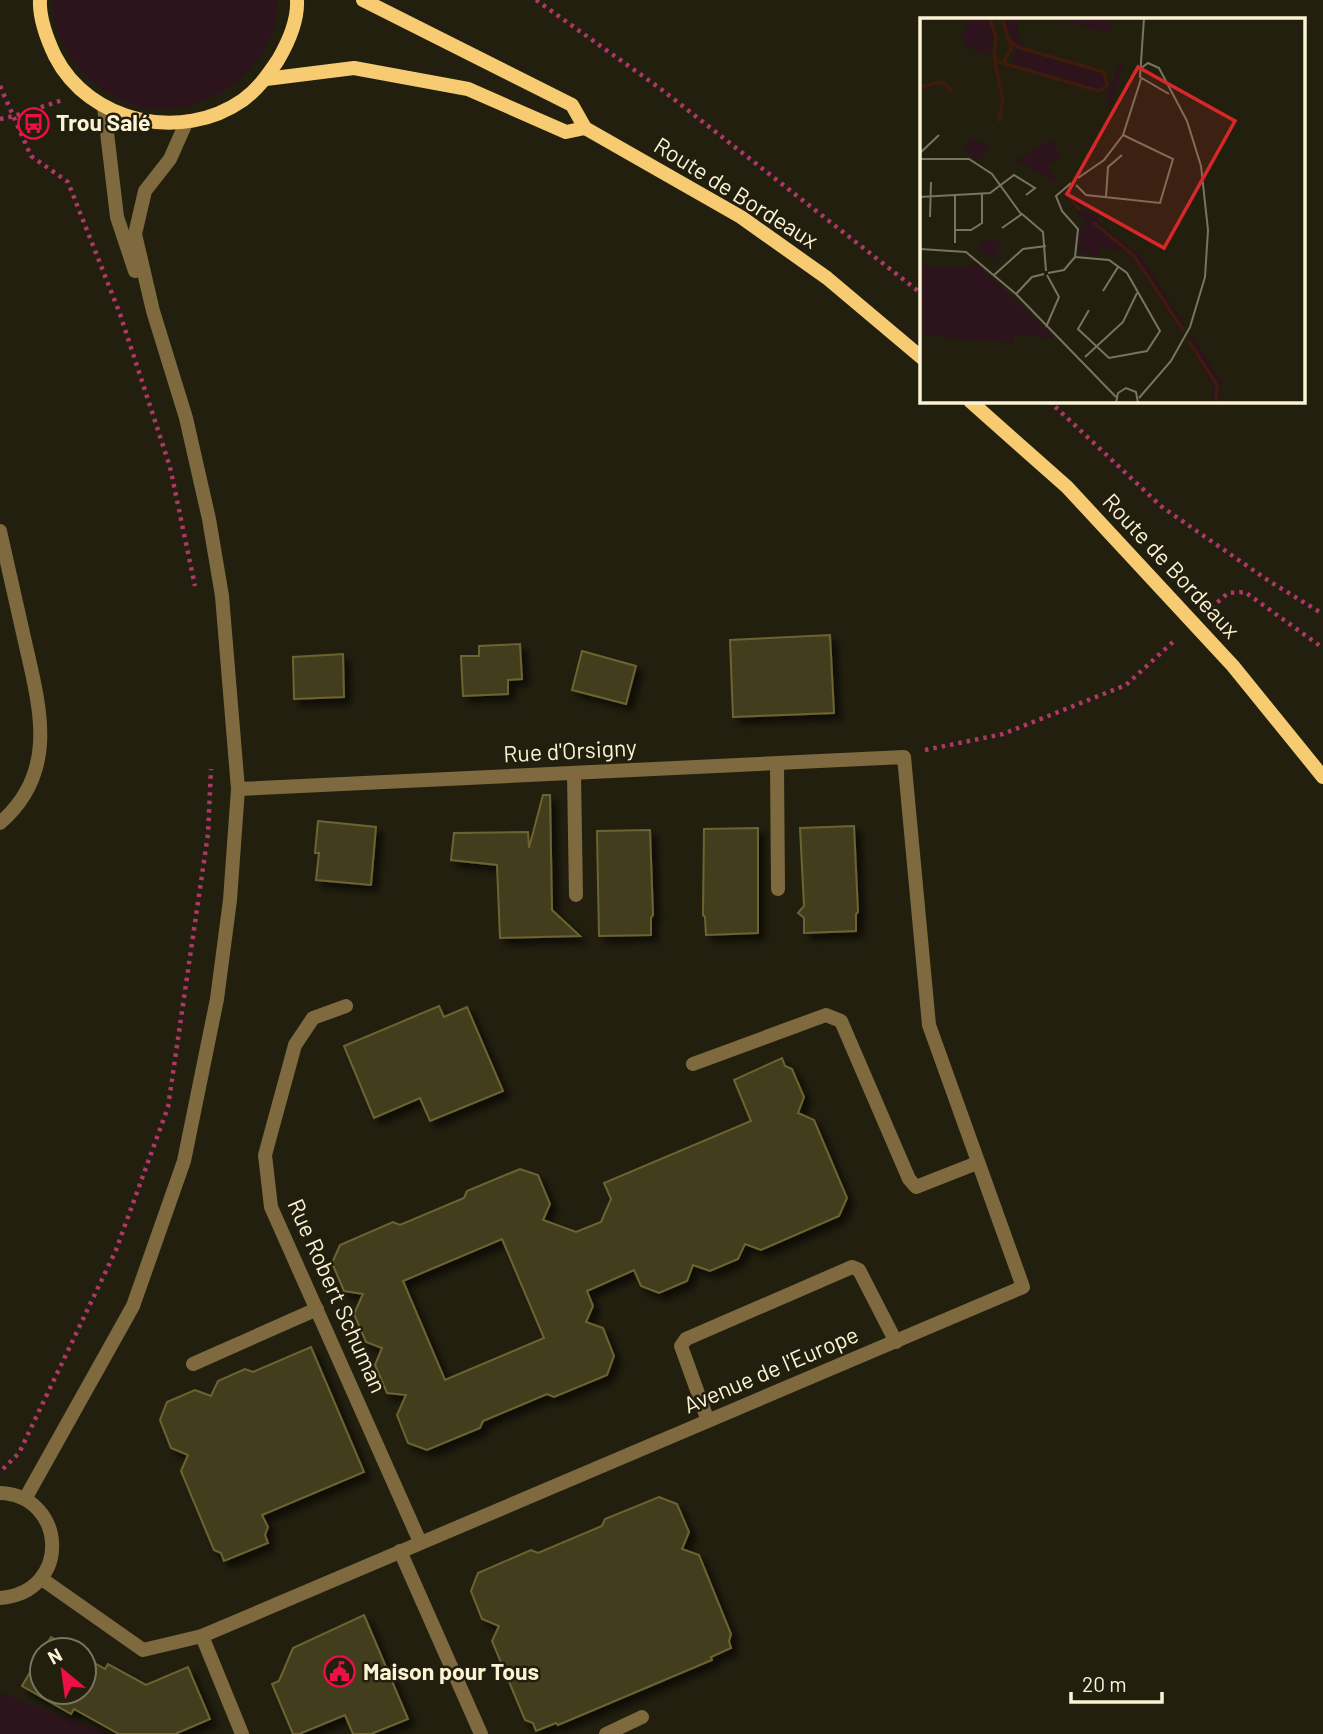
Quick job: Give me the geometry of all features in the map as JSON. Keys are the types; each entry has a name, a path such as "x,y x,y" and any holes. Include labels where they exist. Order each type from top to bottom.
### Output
{"main road":[{"path":"39,2 46,38 62,68 84,93 104,107 144,122 186,123 215,114 243,100 265,79 287,45 297,0"},
{"name":"Route de Bordeaux","path":"363,0 572,105 584,128 741,217 827,278 920,356"},
{"name":"Route de Bordeaux","path":"265,79 354,68 468,89 566,132 584,128"},
{"name":"Route de Bordeaux","path":"971,402 1066,487 1233,666 1323,777"}],"street":[{"path":"104,107 117,217 134,270 153,311"},
{"path":"25,1499 133,1306 184,1161 217,999 230,900 238,789 222,596 209,519 186,418 153,311 135,234 145,191 170,159 186,123"},
{"path":"0,531 36,688 41,736 36,771 30,786 12,811 0,822"},
{"name":"Rue d'Orsigny","path":"238,789 904,757"},
{"name":"Avenue de l'Europe","path":"42,1579 143,1650 202,1636 1023,1287 929,1025 904,757"},
{"path":"777,765 778,889"},
{"path":"574,774 576,895"},
{"name":"Rue Robert Schuman","path":"346,1006 313,1018 295,1045 265,1155 271,1207 420,1542"},
{"path":"693,1065 826,1015 841,1021 909,1179 916,1187 977,1163"},
{"path":"708,1422 681,1346 686,1339 852,1266 859,1270 896,1342"},
{"path":"193,1364 317,1309"},
{"path":"0,1493 25,1499 38,1509 47,1523 52,1539 49,1568 42,1579 24,1592 0,1598"},
{"path":"400,1550 481,1734"},
{"path":"202,1636 242,1734"},
{"path":"607,1734 642,1717"}],"path":[{"path":"536,0 661,89 920,292"},
{"path":"0,86 31,156 68,182 120,314 170,467 196,594"},
{"path":"0,119 14,117 84,93"},
{"path":"1050,402 1162,507 1269,581 1323,614"},
{"path":"1211,608 1228,593 1245,593 1323,648"},
{"path":"904,757 935,746 1003,734 1126,685 1175,640"},
{"path":"3,1469 19,1453 117,1250 168,1107 208,834 211,765"}],"shaded area":[{"path":"53,0 278,0 274,25 265,48 251,68 233,84 211,97 188,106 163,109 124,101 87,76 61,40 55,24"},
{"path":"0,1693 28,1703 28,1706 35,1706 110,1734 0,1734"}],"building":[{"path":"830,635 834,713 733,717 730,640"},
{"path":"520,644 522,679 508,680 508,694 463,696 461,656 479,656 479,646"},
{"path":"582,651 636,666 626,704 572,690"},
{"path":"343,654 344,697 294,699 293,657"},
{"path":"543,795 550,795 552,910 580,936 500,938 497,865 451,860 454,833 528,832 529,848"},
{"path":"318,821 376,827 371,885 316,880"},
{"path":"854,826 858,912 856,931 804,933 804,918 798,913 804,906 800,828"},
{"path":"758,828 758,933 706,935 703,915 704,829"},
{"path":"650,830 653,915 651,935 599,936 597,831"},
{"path":"439,1006 444,1017 467,1007 503,1091 430,1121 420,1098 374,1118 344,1046"},
{"path":"782,1058 785,1066 792,1069 804,1097 798,1113 814,1120 847,1198 839,1216 761,1250 745,1244 738,1259 710,1271 693,1265 687,1281 659,1293 641,1286 634,1270 587,1291 593,1306 586,1322 603,1328 614,1356 607,1375 554,1397 547,1394 483,1421 480,1428 427,1450 408,1443 397,1415 406,1395 387,1393 375,1365 382,1348 366,1342 354,1314 363,1294 344,1291 332,1263 340,1245 393,1222 400,1225 464,1198 467,1191 520,1169 538,1175 550,1204 543,1220 576,1232 601,1222 611,1199 604,1183 751,1121 734,1080","holes":["502,1239 544,1338 445,1380 403,1281"]},
{"path":"311,1347 364,1472 262,1515 268,1527 265,1535 268,1543 224,1561 221,1553 214,1550 181,1471 188,1455 171,1448 160,1420 167,1402 195,1390 211,1396 218,1381 245,1369 253,1372"},
{"path":"659,1497 677,1504 689,1532 682,1549 699,1555 731,1634 731,1648 711,1657 712,1660 558,1725 556,1723 536,1731 533,1723 525,1720 492,1641 499,1626 482,1619 471,1591 478,1573 531,1550 538,1553 602,1526 605,1519"},
{"name":"Maison pour Tous","path":"364,1615 408,1719 371,1734 353,1734 345,1715 293,1734 272,1684 279,1681 293,1648"},
{"path":"108,1664 146,1685 188,1667 210,1719 175,1734 119,1734 74,1709 71,1714 57,1706 98,1706 98,1665 105,1669"},
{"path":"28,1676 28,1689 22,1686"}],"place":[{"name":"Trou Salé","path":"33,123"},
{"name":"Maison pour Tous","path":"340,1672"}]}
